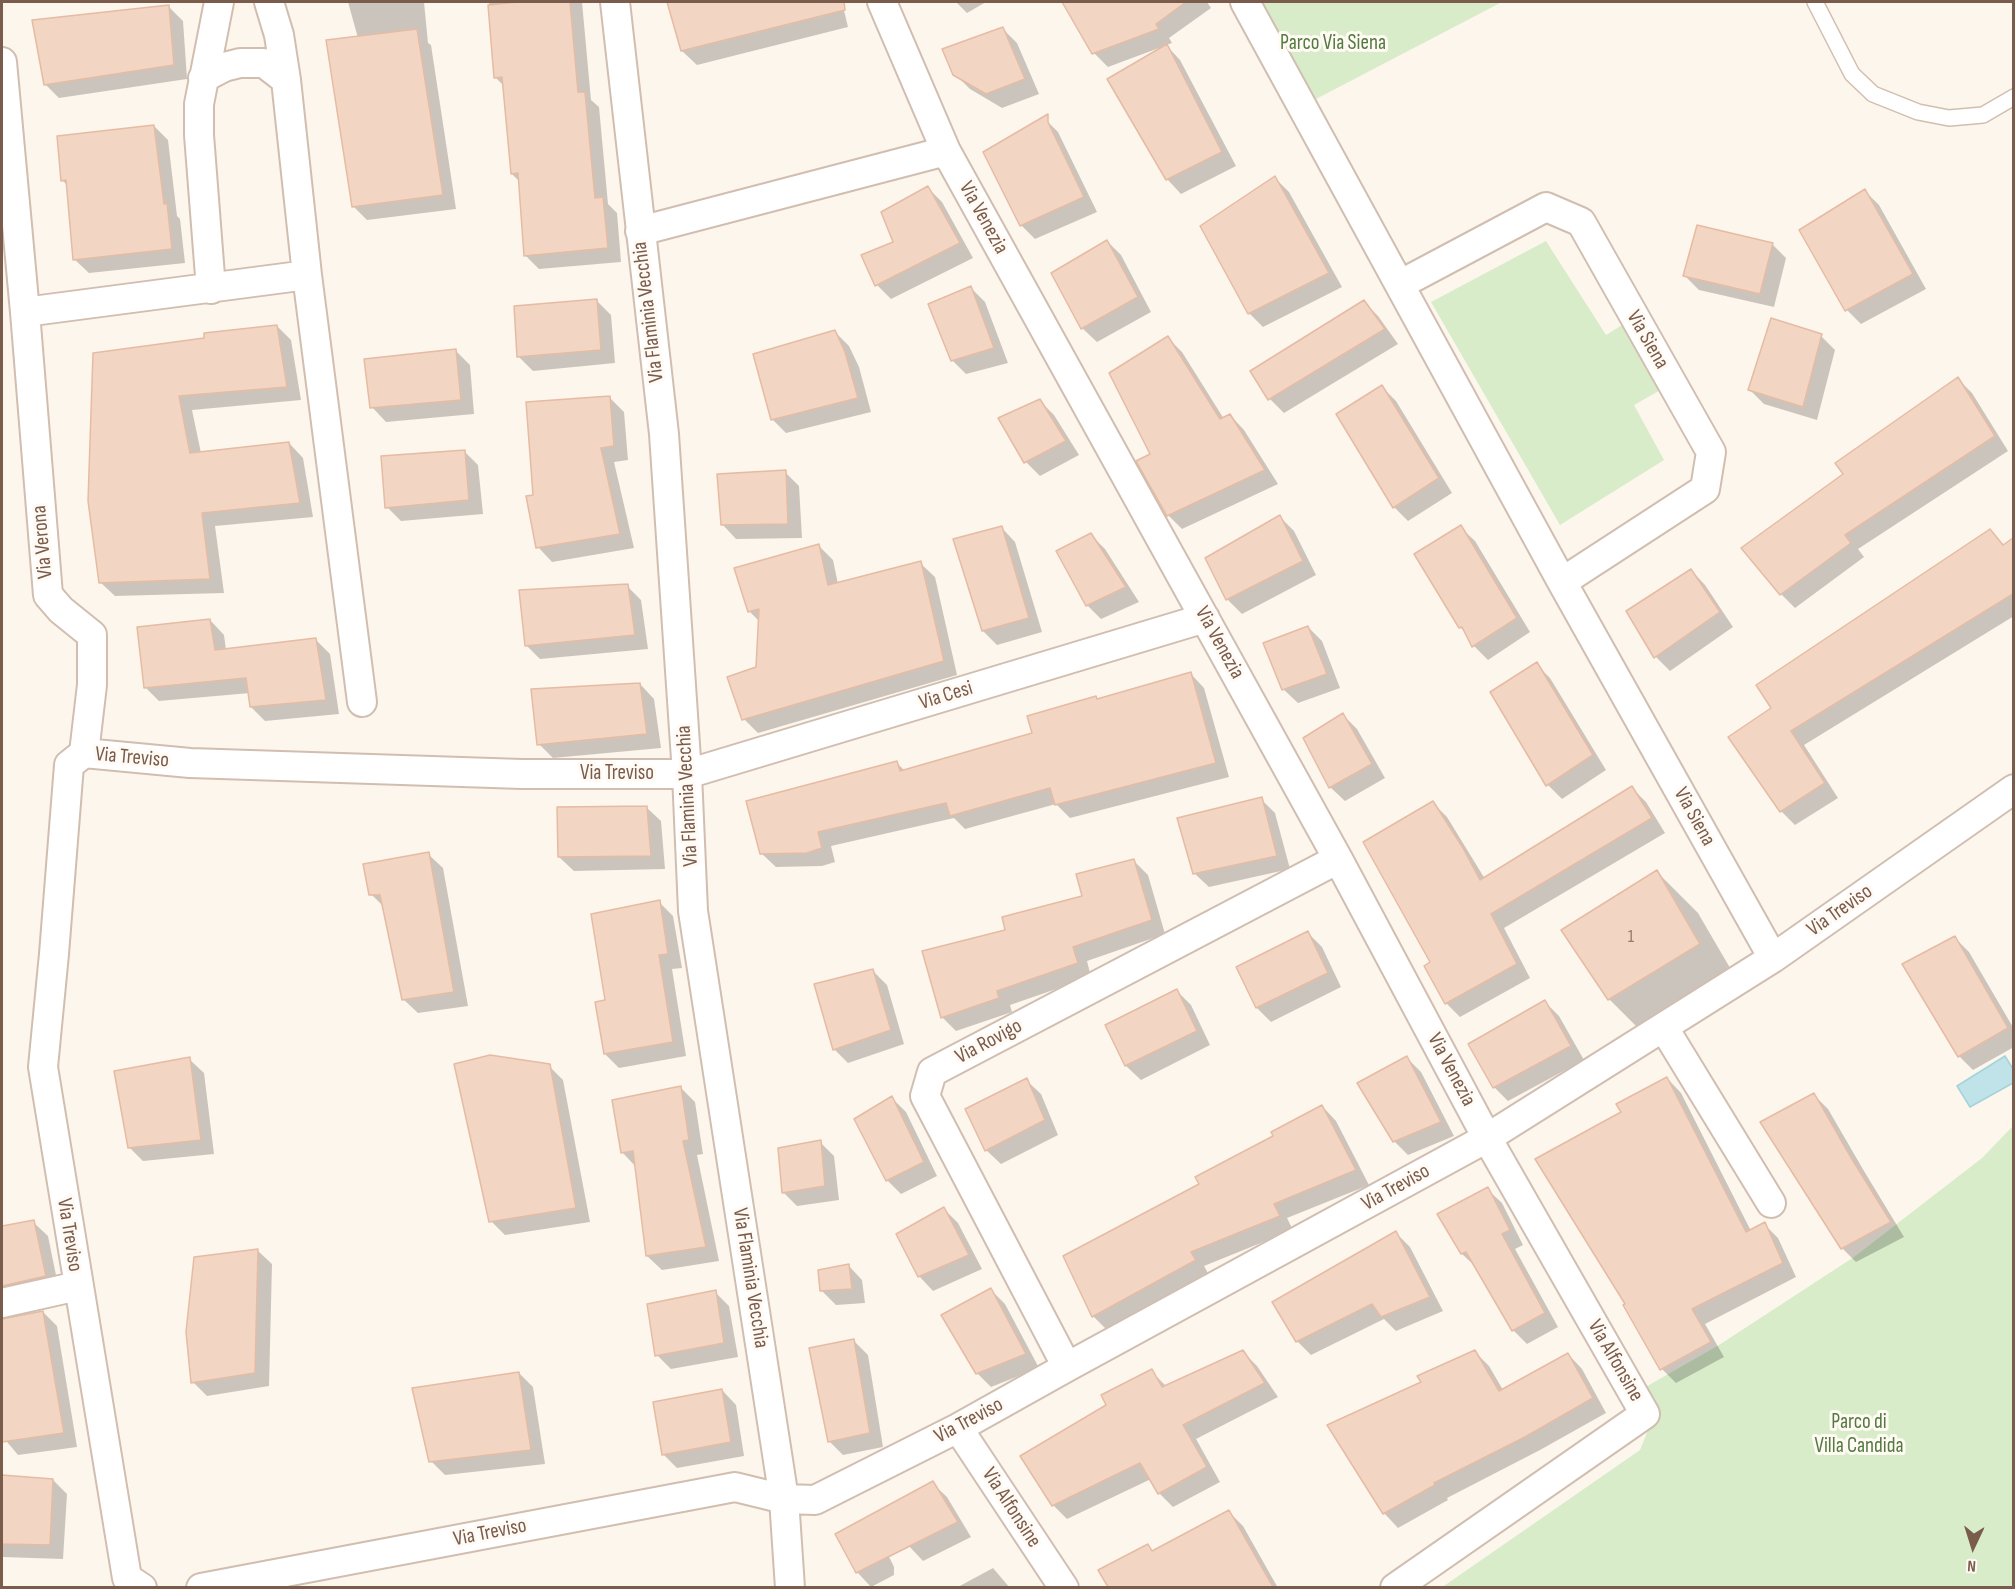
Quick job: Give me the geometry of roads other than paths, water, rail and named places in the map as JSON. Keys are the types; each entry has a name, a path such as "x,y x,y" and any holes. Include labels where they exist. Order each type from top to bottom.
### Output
{"street":[{"path":"211,289 199,135 199,104 202,78 219,2"},
{"path":"269,2 279,35 286,80 307,274 362,702"},
{"name":"Via Flaminia Vecchia","path":"615,2 664,434 687,774 693,911 784,1499 790,1587"},
{"name":"Via Venezia","path":"882,2 946,151 1338,859 1487,1138"},
{"name":"Via Siena","path":"1245,2 1562,582 1773,958"},
{"name":"Via Verona","path":"2,62 48,595 61,610 92,635 92,685 84,753"},
{"path":"202,78 224,67 240,63 264,63 286,80"},
{"path":"640,231 946,151"},
{"name":"Via Siena","path":"1401,284 1546,207 1581,222 1711,452 1705,489 1562,582"},
{"path":"25,312 211,289 307,274"},
{"name":"Via Cesi","path":"687,774 1204,618"},
{"name":"Via Treviso","path":"142,1587 127,1578 43,1067 69,765 84,753 213,764 522,774 687,774"},
{"name":"Via Treviso","path":"201,1587 735,1487 784,1499 814,1500 958,1428 1487,1138 1773,958 2013,789"},
{"name":"Via Rovigo","path":"1067,1367 925,1096 932,1072 1338,859"},
{"path":"1664,1028 1771,1203"},
{"name":"Via Alfonsine","path":"1395,1587 1645,1414 1487,1138"},
{"name":"Via Treviso","path":"2,1303 78,1286"},
{"name":"Via Alfonsine","path":"958,1428 1064,1587"}],"lane":[{"path":"1815,2 1852,74 1873,94 1918,112 1949,118 1983,115 2013,97"}],"water":[{"path":"2005,1056 2013,1069 2013,1083 1970,1107 1957,1086"}],"park label":[{"name":"Parco Via Siena","path":"1333,44"},
{"name":"Parco di Villa Candida","path":"1859,1435"}]}
